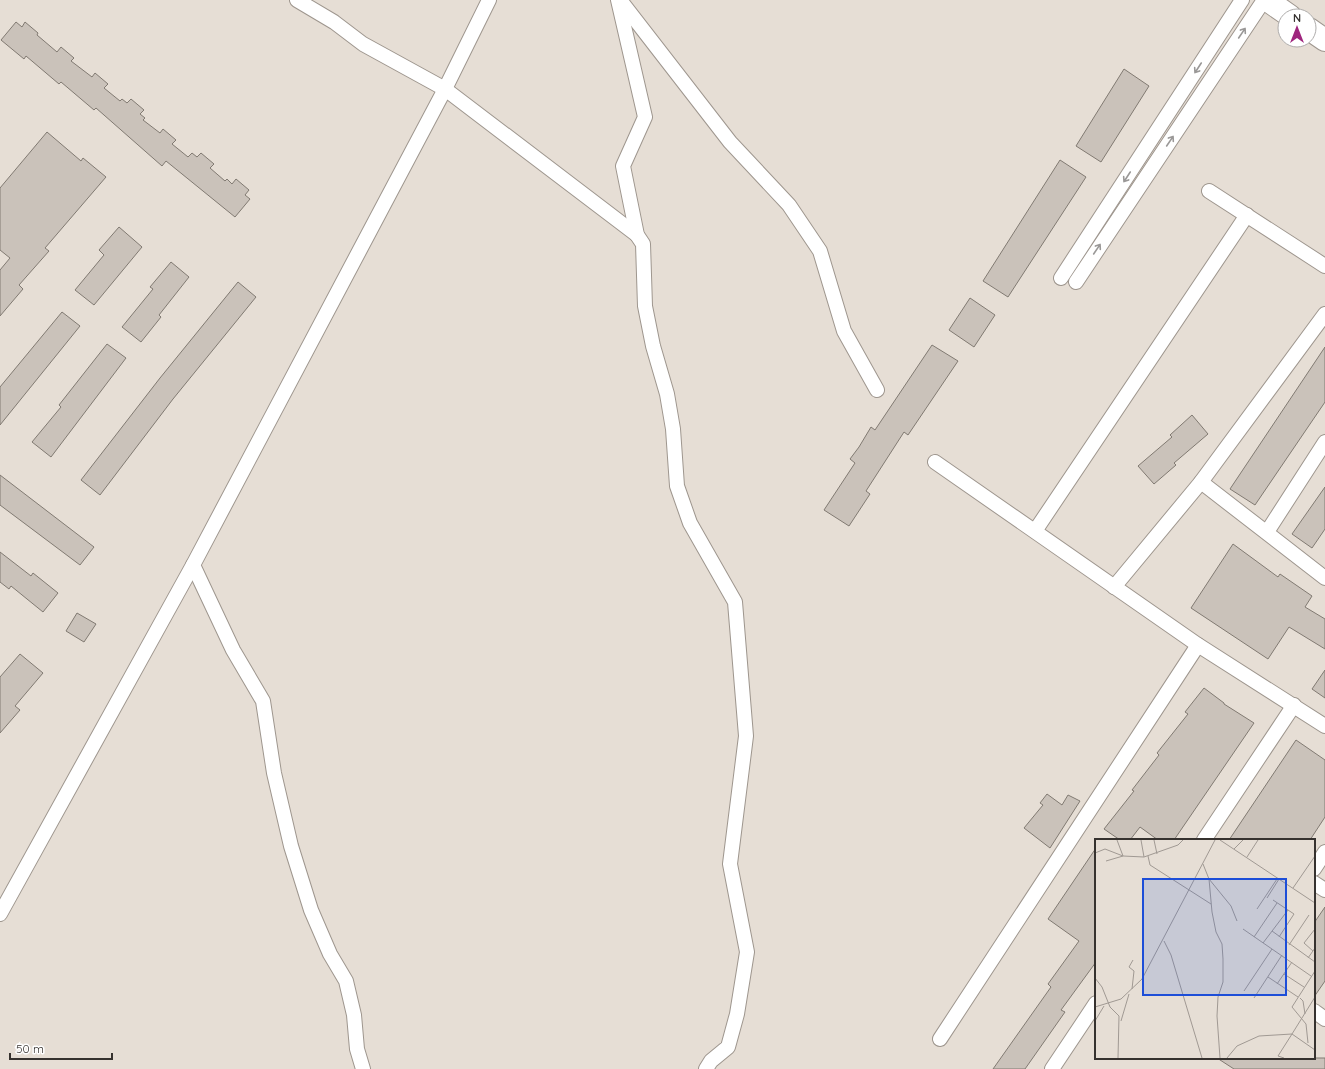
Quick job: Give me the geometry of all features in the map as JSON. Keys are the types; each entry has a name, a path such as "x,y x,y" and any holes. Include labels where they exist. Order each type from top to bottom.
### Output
{"highway":[{"path":"1265,0 1278,8"}],"street":[{"path":"297,0 334,22 363,44 445,89 637,235 643,244 645,306 653,346 667,394 677,486 690,523 735,602 746,736 730,864 747,952 737,1014 728,1047 711,1062 706,1069"},
{"path":"0,914 193,565 445,89 489,0"},
{"path":"619,0 645,117 624,166 637,235"},
{"path":"619,0 730,142 789,205 820,251 844,331 877,390"},
{"path":"1061,278 1242,0"},
{"path":"1076,282 1265,0"},
{"path":"1208,191 1325,266"},
{"path":"1034,531 1247,215"},
{"path":"1114,587 1201,482 1325,314"},
{"path":"1267,532 1325,442"},
{"path":"935,462 1198,645 1294,704 1325,726"},
{"path":"1201,482 1325,578"},
{"path":"193,565 233,650 263,701 274,773 291,846 312,910 330,954 346,981 354,1015 358,1049 363,1069"},
{"path":"940,1039 1198,645"},
{"path":"1205,839 1294,704"},
{"path":"1315,867 1325,852"},
{"path":"1315,884 1325,890"},
{"path":"1052,1069 1095,1004"},
{"path":"1315,1012 1325,1019"}],"building":[{"path":"16,22 22,27 25,22 38,33 37,35 57,52 61,47 74,58 71,61 92,77 95,73 108,84 104,88 120,101 122,99 127,103 131,99 144,110 140,114 145,118 143,120 160,133 163,129 176,140 172,144 188,157 192,153 197,157 201,153 214,164 210,168 225,181 227,179 232,184 236,179 249,190 245,195 250,199 235,217 166,161 162,166 96,108 94,110 61,82 59,84 26,56 24,59 1,40"},
{"path":"1124,69 1149,86 1101,162 1076,146"},
{"path":"47,132 81,161 83,158 106,177 45,248 49,251 19,285 23,289 0,316 0,270 10,258 0,250 0,188"},
{"path":"1060,160 1086,177 1008,297 983,281"},
{"path":"119,227 142,247 94,305 75,290 104,255 99,250"},
{"path":"171,262 189,277 159,315 161,317 141,342 122,327 153,289 150,287"},
{"path":"238,282 256,297 173,399 100,495 81,480 160,378"},
{"path":"970,298 995,315 974,347 949,330"},
{"path":"62,312 80,326 0,425 0,387"},
{"path":"107,344 126,358 51,457 32,442 61,407 59,405"},
{"path":"932,345 958,361 908,435 904,432 866,491 870,494 849,526 824,510 855,463 850,459 871,427 875,430"},
{"path":"1325,347 1325,402 1255,505 1230,489"},
{"path":"1192,415 1208,434 1174,463 1176,465 1154,484 1138,466 1172,437 1170,435"},
{"path":"0,475 94,547 80,565 0,505"},
{"path":"1325,487 1325,529 1312,548 1292,534"},
{"path":"1233,544 1278,577 1280,574 1312,596 1305,607 1325,619 1325,649 1289,627 1268,659 1191,608"},
{"path":"0,552 31,576 33,573 58,593 43,612 11,586 9,589 0,582"},
{"path":"77,613 96,624 84,642 66,631"},
{"path":"20,654 43,673 15,706 20,710 0,733 0,677"},
{"path":"1325,670 1325,698 1312,689"},
{"path":"1204,688 1224,704 1254,723 1175,839 1157,839 1140,827 1131,839 1119,839 1104,829 1134,791 1132,790 1159,755 1157,753 1188,714 1185,712"},
{"path":"1296,740 1325,760 1325,817 1311,839 1230,839"},
{"path":"1047,794 1062,805 1068,795 1080,801 1050,848 1024,828 1043,805 1040,803"},
{"path":"1095,849 1095,963 1061,1010 1065,1012 1025,1069 993,1069 1051,987 1048,984 1079,941 1048,919"},
{"path":"1325,907 1325,981 1315,996 1315,922"},
{"path":"1325,1058 1325,1069 1234,1069 1219,1059"}]}
